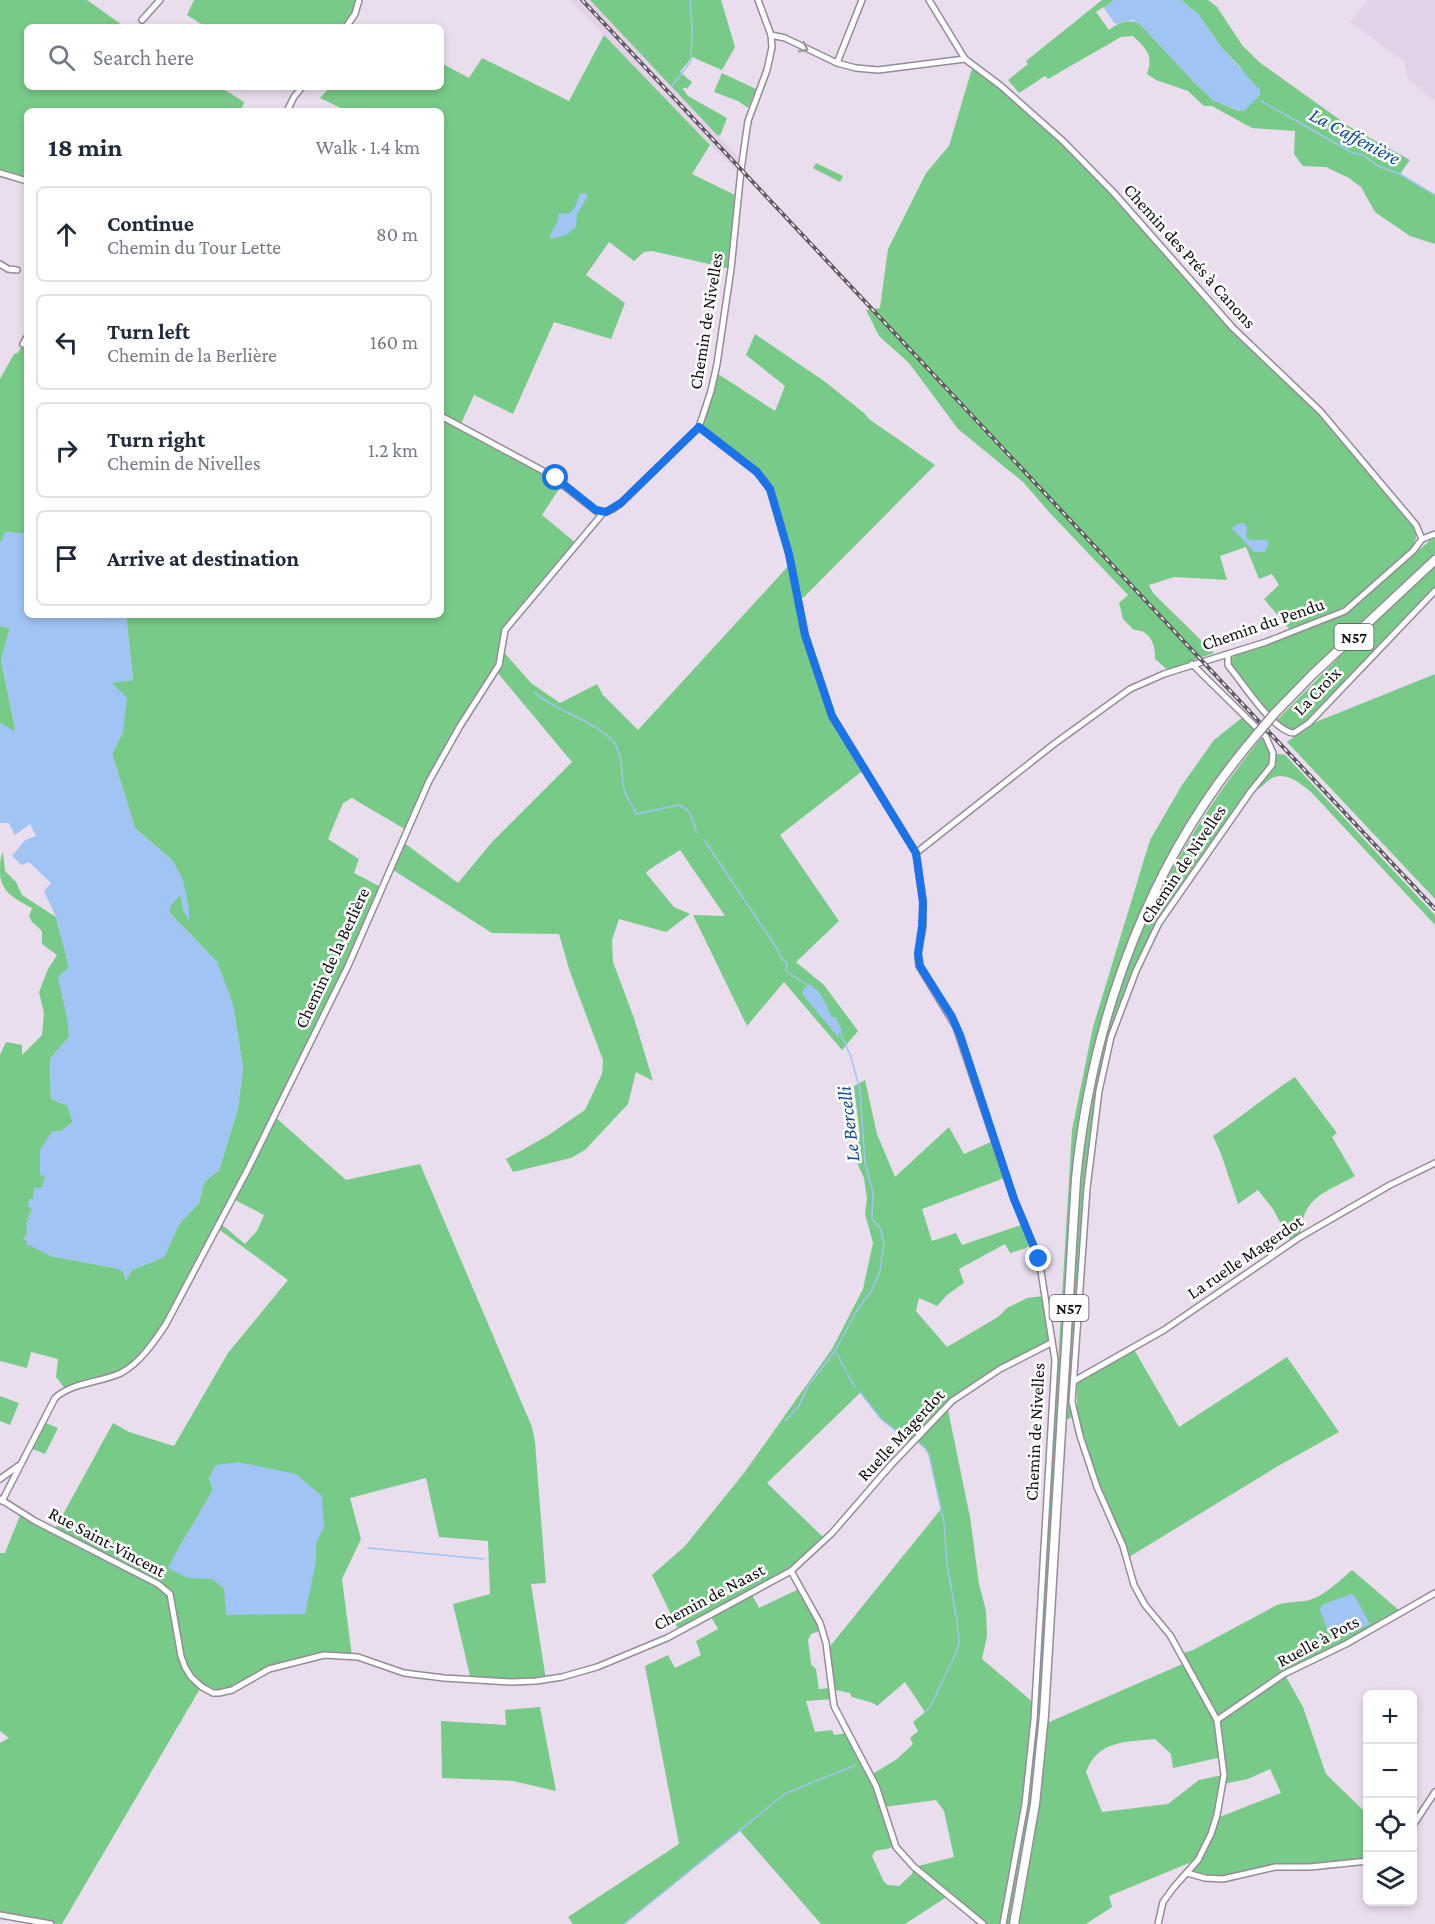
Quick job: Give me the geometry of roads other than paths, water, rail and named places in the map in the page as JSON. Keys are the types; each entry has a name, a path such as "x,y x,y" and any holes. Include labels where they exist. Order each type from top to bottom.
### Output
{"highway":[{"name":"N57","path":"1014,1924 1035,1804 1041,1748 1076,1179 1087,1097 1113,995 1148,907 1191,826 1242,752 1274,714 1312,675 1435,560"}],"street":[{"path":"142,20 160,0"},
{"path":"348,24 355,14 359,0"},
{"name":"Chemin de Nivelles","path":"758,0 771,35 772,47 767,70 748,121 731,269 717,364 699,427 757,472 770,489 788,547 805,635 832,716 916,853 923,902 918,954 920,966 956,1027 1014,1199 1036,1250 1055,1360 1034,1712 1025,1804 1004,1924"},
{"path":"837,63 862,0"},
{"name":"Chemin des Prés à Canons","path":"931,1 965,60 1000,86 1063,141 1113,192 1233,328 1321,412 1401,506 1416,525 1422,539"},
{"path":"771,35 785,38 837,63 856,68 878,70 965,60"},
{"path":"289,108 300,90"},
{"path":"0,172 24,180"},
{"path":"0,264 8,269 17,270"},
{"path":"444,418 549,474 603,513"},
{"name":"Chemin de la Berlière","path":"1,1500 7,1493 19,1465 55,1398 66,1390 112,1376 128,1368 152,1343 166,1324 248,1169 348,966 429,781 460,726 499,665 505,630 603,513 621,503 699,427"},
{"path":"1422,539 1435,534"},
{"name":"Chemin du Pendu","path":"916,853 1120,695 1142,683 1192,664 1266,642 1345,611 1413,551 1422,539"},
{"name":"La Croix","path":"1228,654 1228,665 1257,702 1280,728 1294,733 1308,723 1435,591"},
{"name":"Chemin de Nivelles","path":"1158,1924 1163,1902 1198,1860 1211,1834 1221,1799 1224,1775 1218,1720 1170,1635 1144,1605 1134,1584 1123,1546 1097,1487 1072,1410 1092,1144 1101,1078 1116,1020 1159,923 1251,791 1269,769 1273,759 1266,737 1192,664"},
{"name":"La ruelle Magerdot","path":"1074,1381 1171,1326 1300,1237 1390,1185 1435,1163"},
{"name":"Ruelle Magerdot","path":"791,1571 832,1533 891,1465 952,1401 1000,1369 1051,1343"},
{"path":"0,1479 19,1465"},
{"path":"0,1486 7,1493"},
{"name":"Rue Saint-Vincent","path":"1,1500 35,1521 135,1571 170,1594 185,1667 191,1677 213,1693 232,1690 269,1669 315,1656 352,1656 378,1663"},
{"name":"Chemin de Naast","path":"378,1663 409,1674 496,1682 536,1681 571,1675 597,1667 667,1638 791,1571 820,1623 826,1643 834,1706 876,1786 896,1847 914,1867 983,1924"},
{"name":"Ruelle à Pots","path":"1218,1720 1284,1674 1346,1644 1435,1593"},
{"path":"1417,1821 1435,1792"},
{"path":"1187,1873 1206,1878 1223,1879 1275,1867 1310,1867 1363,1862"},
{"path":"0,1914 51,1924"}],"water":[{"path":"1114,0 1181,0 1198,14 1221,47 1260,90 1260,95 1244,111 1213,100 1140,24 1132,20 1115,24 1104,8"},
{"path":"580,194 588,195 577,215 576,227 566,235 551,239 558,214 570,213"},
{"path":"1245,523 1246,537 1250,540 1267,540 1269,544 1265,552 1254,552 1232,528 1237,524"},
{"path":"5,532 24,534 24,618 126,618 133,680 112,683 127,698 123,732 112,754 135,828 173,861 183,880 189,908 189,921 183,910 180,895 171,905 169,912 217,962 233,1005 243,1068 238,1108 219,1170 204,1182 199,1203 179,1224 164,1257 132,1270 126,1281 120,1269 51,1256 26,1244 27,1241 23,1239 28,1232 26,1223 28,1221 25,1219 29,1219 28,1214 31,1214 32,1208 28,1207 29,1199 33,1199 34,1187 44,1186 42,1185 45,1177 40,1175 40,1150 52,1132 61,1131 73,1122 67,1105 51,1099 50,1059 69,1037 58,977 69,967 56,917 44,891 51,883 29,862 22,865 12,856 25,840 36,836 30,824 15,835 9,823 0,823 0,723 16,732 1,660 10,628 0,626 0,544"},
{"path":"810,984 820,994 831,1016 836,1018 842,1030 838,1037 803,995 803,989"},
{"path":"238,1462 296,1474 322,1496 324,1526 316,1544 316,1562 305,1614 226,1615 224,1588 212,1579 188,1578 168,1568 213,1490 209,1477 216,1465"},
{"path":"1351,1594 1354,1595 1370,1624 1350,1633 1346,1631 1347,1627 1327,1629 1320,1610 1322,1605"}],"waterway":[{"path":"672,86 691,61 690,0"},
{"name":"La Caffenière","path":"1261,101 1353,153 1363,155 1378,166 1400,174 1435,195"},
{"path":"534,692 599,730 615,744 620,755 625,792 636,814 679,805 689,811 697,833"},
{"name":"Le Bercelli","path":"705,841 778,950 781,958 787,963 786,971 807,985"},
{"name":"Le Bercelli","path":"785,1421 799,1406 808,1386 835,1351 856,1312 872,1290 880,1271 884,1243 880,1228 872,1219 873,1193 865,1163 860,1089 850,1054 840,1033"},
{"path":"836,1352 855,1388"},
{"path":"860,1392 881,1419 905,1438"},
{"path":"918,1442 929,1455 944,1522 947,1564 959,1642 957,1651 927,1711"},
{"path":"368,1548 484,1559"},
{"path":"624,1924 786,1793 856,1765"}],"railway":[{"path":"582,0 1435,909"}]}
